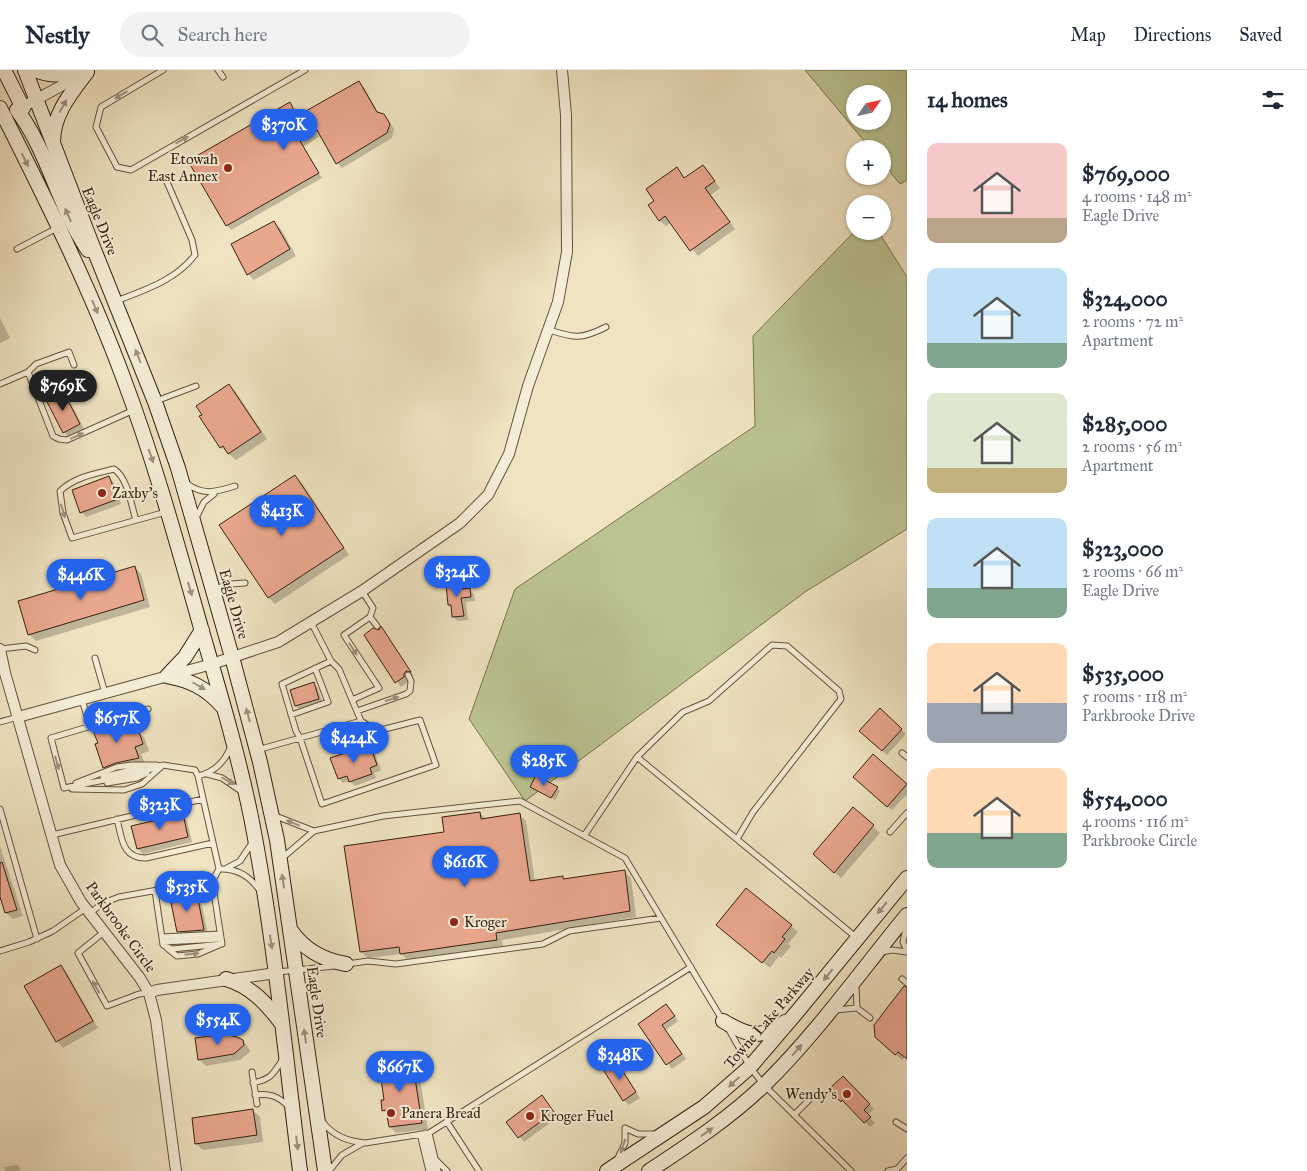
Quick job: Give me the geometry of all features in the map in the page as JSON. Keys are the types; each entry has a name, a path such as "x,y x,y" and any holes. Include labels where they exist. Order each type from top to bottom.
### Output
{"street":[{"path":"4,70 9,112 107,336 136,410 169,512 233,740 255,837 276,972 300,1171"},
{"name":"Eagle Drive","path":"24,70 155,402 180,477 232,657 257,750 280,860 324,1171"},
{"path":"36,70 58,75 88,71"},
{"path":"18,717 212,664 278,642 362,591 460,523 488,495 509,454 528,386 558,302 566,252 566,115 562,70"},
{"path":"9,112 36,100 88,71"},
{"path":"53,145 54,130 62,106 88,71"},
{"path":"9,112 31,131 70,221 82,242 103,270"},
{"path":"167,676 186,657 202,630"},
{"name":"Parkbrooke Circle","path":"0,649 60,865 88,911 140,978 149,993 156,1020 176,1171"},
{"path":"167,676 196,684 208,691 224,709"},
{"name":"Towne Lake Parkway","path":"610,1170 704,1107 750,1067 907,878"},
{"path":"650,1171 723,1121 764,1085 796,1050 907,915"},
{"path":"290,929 300,941 318,955 346,964"},
{"path":"149,993 157,990 276,972"},
{"path":"226,980 241,985 256,995 271,1010 282,1025"},
{"path":"723,1021 739,1031 756,1035 778,1027 797,1012"}],"lane":[{"path":"163,70 101,107 96,127 117,167 130,170 305,70"},
{"path":"218,70 223,77"},
{"path":"116,302 171,277 190,262 195,255 192,240 166,182"},
{"path":"18,249 59,228"},
{"path":"549,330 575,338 587,336 606,327"},
{"path":"0,384 28,372 36,364 69,352 74,365"},
{"path":"28,372 53,436 59,440 67,440 136,410"},
{"path":"155,402 196,386"},
{"path":"136,520 119,473 114,469 78,478 68,483 60,491 63,513 72,538 169,512"},
{"path":"180,477 196,490 207,493 217,492 234,486"},
{"path":"194,524 204,502 217,492"},
{"path":"213,589 231,584 245,583"},
{"path":"352,700 379,688 344,635 370,617 373,608 362,591"},
{"path":"370,617 377,626"},
{"path":"311,622 331,661 339,669 361,721 377,731 420,720 436,765 322,804 282,684 331,661"},
{"path":"584,836 637,757 683,712 709,701 772,645 787,646 839,691 841,699 753,812 737,839"},
{"path":"0,649 26,646 35,650"},
{"path":"95,658 105,693"},
{"path":"291,715 328,702 315,668"},
{"path":"357,710 410,691 412,687 408,675"},
{"path":"82,699 90,726"},
{"path":"64,788 51,738 148,709"},
{"path":"0,722 18,717"},
{"path":"257,750 361,721"},
{"path":"198,776 206,774 223,762 233,740"},
{"path":"637,757 858,938"},
{"path":"64,788 135,774 163,765"},
{"path":"64,788 117,767 163,765 195,770 204,799 219,869 212,880 221,939"},
{"path":"64,788 124,790 142,784 163,765"},
{"path":"206,774 222,778 246,794"},
{"path":"52,835 204,799"},
{"path":"280,860 314,831 383,816 520,801 625,858 750,1067 764,1085 850,1171"},
{"path":"0,809 37,939"},
{"path":"890,832 907,813"},
{"path":"271,814 314,831"},
{"path":"117,819 124,845 129,853 136,858 146,858 213,843"},
{"path":"219,869 227,868 240,861 255,837"},
{"path":"227,868 248,877 264,897"},
{"path":"0,951 53,932 103,903 119,897 212,880"},
{"path":"155,891 163,941 177,956 198,954 221,939"},
{"path":"276,972 368,961 396,964 543,944 569,931 661,918"},
{"path":"875,954 892,950 907,952 903,942 907,921"},
{"path":"104,932 78,953 107,1006 139,994 149,993"},
{"path":"163,941 199,936 221,939"},
{"path":"163,941 172,949 221,939"},
{"path":"316,1114 326,1127 338,1136 351,1141 365,1143 425,1133 447,1122 691,967"},
{"path":"857,1008 856,986 858,975"},
{"path":"902,979 907,983"},
{"path":"827,1013 847,1008 857,1008 870,1018"},
{"path":"253,1083 271,1077 285,1054"},
{"path":"252,1072 257,1104"},
{"path":"255,1095 275,1096 285,1102 293,1112"},
{"path":"794,1115 814,1095"},
{"path":"447,1122 480,1171"},
{"path":"896,1122 907,1129"},
{"path":"610,1170 625,1144 625,1128 631,1132 645,1135 664,1134"},
{"path":"425,1133 439,1171"},
{"path":"425,1133 428,1171"},
{"path":"425,1133 432,1171"},
{"path":"330,1171 342,1156 365,1143"},
{"path":"435,1158 447,1171"},
{"path":"888,1171 897,1169 907,1158"}],"green space":[{"path":"805,70 907,70 907,180 900,184 891,173 891,140 863,140 855,130 891,130 891,85 846,85 846,119"},
{"path":"846,240 884,240 907,277 907,529 805,592 525,801 469,719 515,589 755,426 753,336"}],"building":[{"path":"359,81 377,112 384,114 390,124 387,133 336,164 317,130 300,141 319,173 226,226 188,161 290,102 297,116"},
{"path":"703,165 715,181 705,188 730,222 690,251 665,216 659,221 648,205 654,201 646,189 677,167 684,178"},
{"path":"274,221 290,249 247,275 231,244"},
{"path":"229,384 261,432 228,454 223,446 220,448 199,416 202,415 196,406"},
{"path":"58,391 60,395 64,393 80,424 63,433 45,398"},
{"path":"295,475 344,548 268,598 219,525"},
{"path":"109,476 118,499 80,513 72,490"},
{"path":"135,566 144,600 28,635 18,601"},
{"path":"462,582 463,589 470,588 471,597 461,598 464,616 452,617 451,605 448,605 446,584"},
{"path":"381,626 411,672 406,671 404,677 395,683 364,635 373,628 379,630"},
{"path":"314,682 319,699 295,706 290,690"},
{"path":"880,708 902,729 882,751 859,731"},
{"path":"127,720 131,732 138,729 143,744 135,747 139,758 103,768 95,744 98,743 93,731"},
{"path":"370,745 377,765 370,768 372,774 349,782 347,776 338,779 330,758"},
{"path":"873,754 907,784 887,807 853,777"},
{"path":"536,775 558,787 551,798 530,787"},
{"path":"853,807 874,825 834,873 813,854"},
{"path":"480,812 481,819 520,813 530,881 563,876 563,879 625,870 630,911 496,933 497,940 400,954 399,947 360,952 344,846 444,832 442,817"},
{"path":"183,814 188,837 137,849 131,826"},
{"path":"2,862 17,910 5,913 0,897 0,863"},
{"path":"746,888 792,925 782,937 785,939 774,953 772,951 762,963 716,925"},
{"path":"191,891 193,900 198,899 204,930 177,932 171,903 178,902 176,894"},
{"path":"61,965 93,1021 56,1042 24,986"},
{"path":"904,986 907,987 907,1059 898,1052 895,1055 875,1037 874,1025"},
{"path":"666,1004 675,1016 662,1025 682,1054 666,1065 638,1024"},
{"path":"224,1034 243,1040 244,1045 234,1054 198,1060 195,1038"},
{"path":"412,1059 422,1123 389,1127 386,1110 382,1111 381,1100 384,1100 379,1064"},
{"path":"617,1062 636,1092 623,1101 604,1071"},
{"path":"843,1076 870,1104 864,1110 871,1117 864,1123 829,1089"},
{"path":"542,1095 554,1112 518,1138 506,1122"},
{"path":"253,1109 257,1135 195,1144 192,1118"}],"place":[{"name":"Etowah East Annex","path":"228,168"},
{"name":"Zaxby's","path":"102,493"},
{"name":"Kroger","path":"454,922"},
{"name":"Wendy's","path":"847,1094"},
{"name":"Panera Bread","path":"391,1113"},
{"name":"Kroger Fuel","path":"530,1116"}]}
